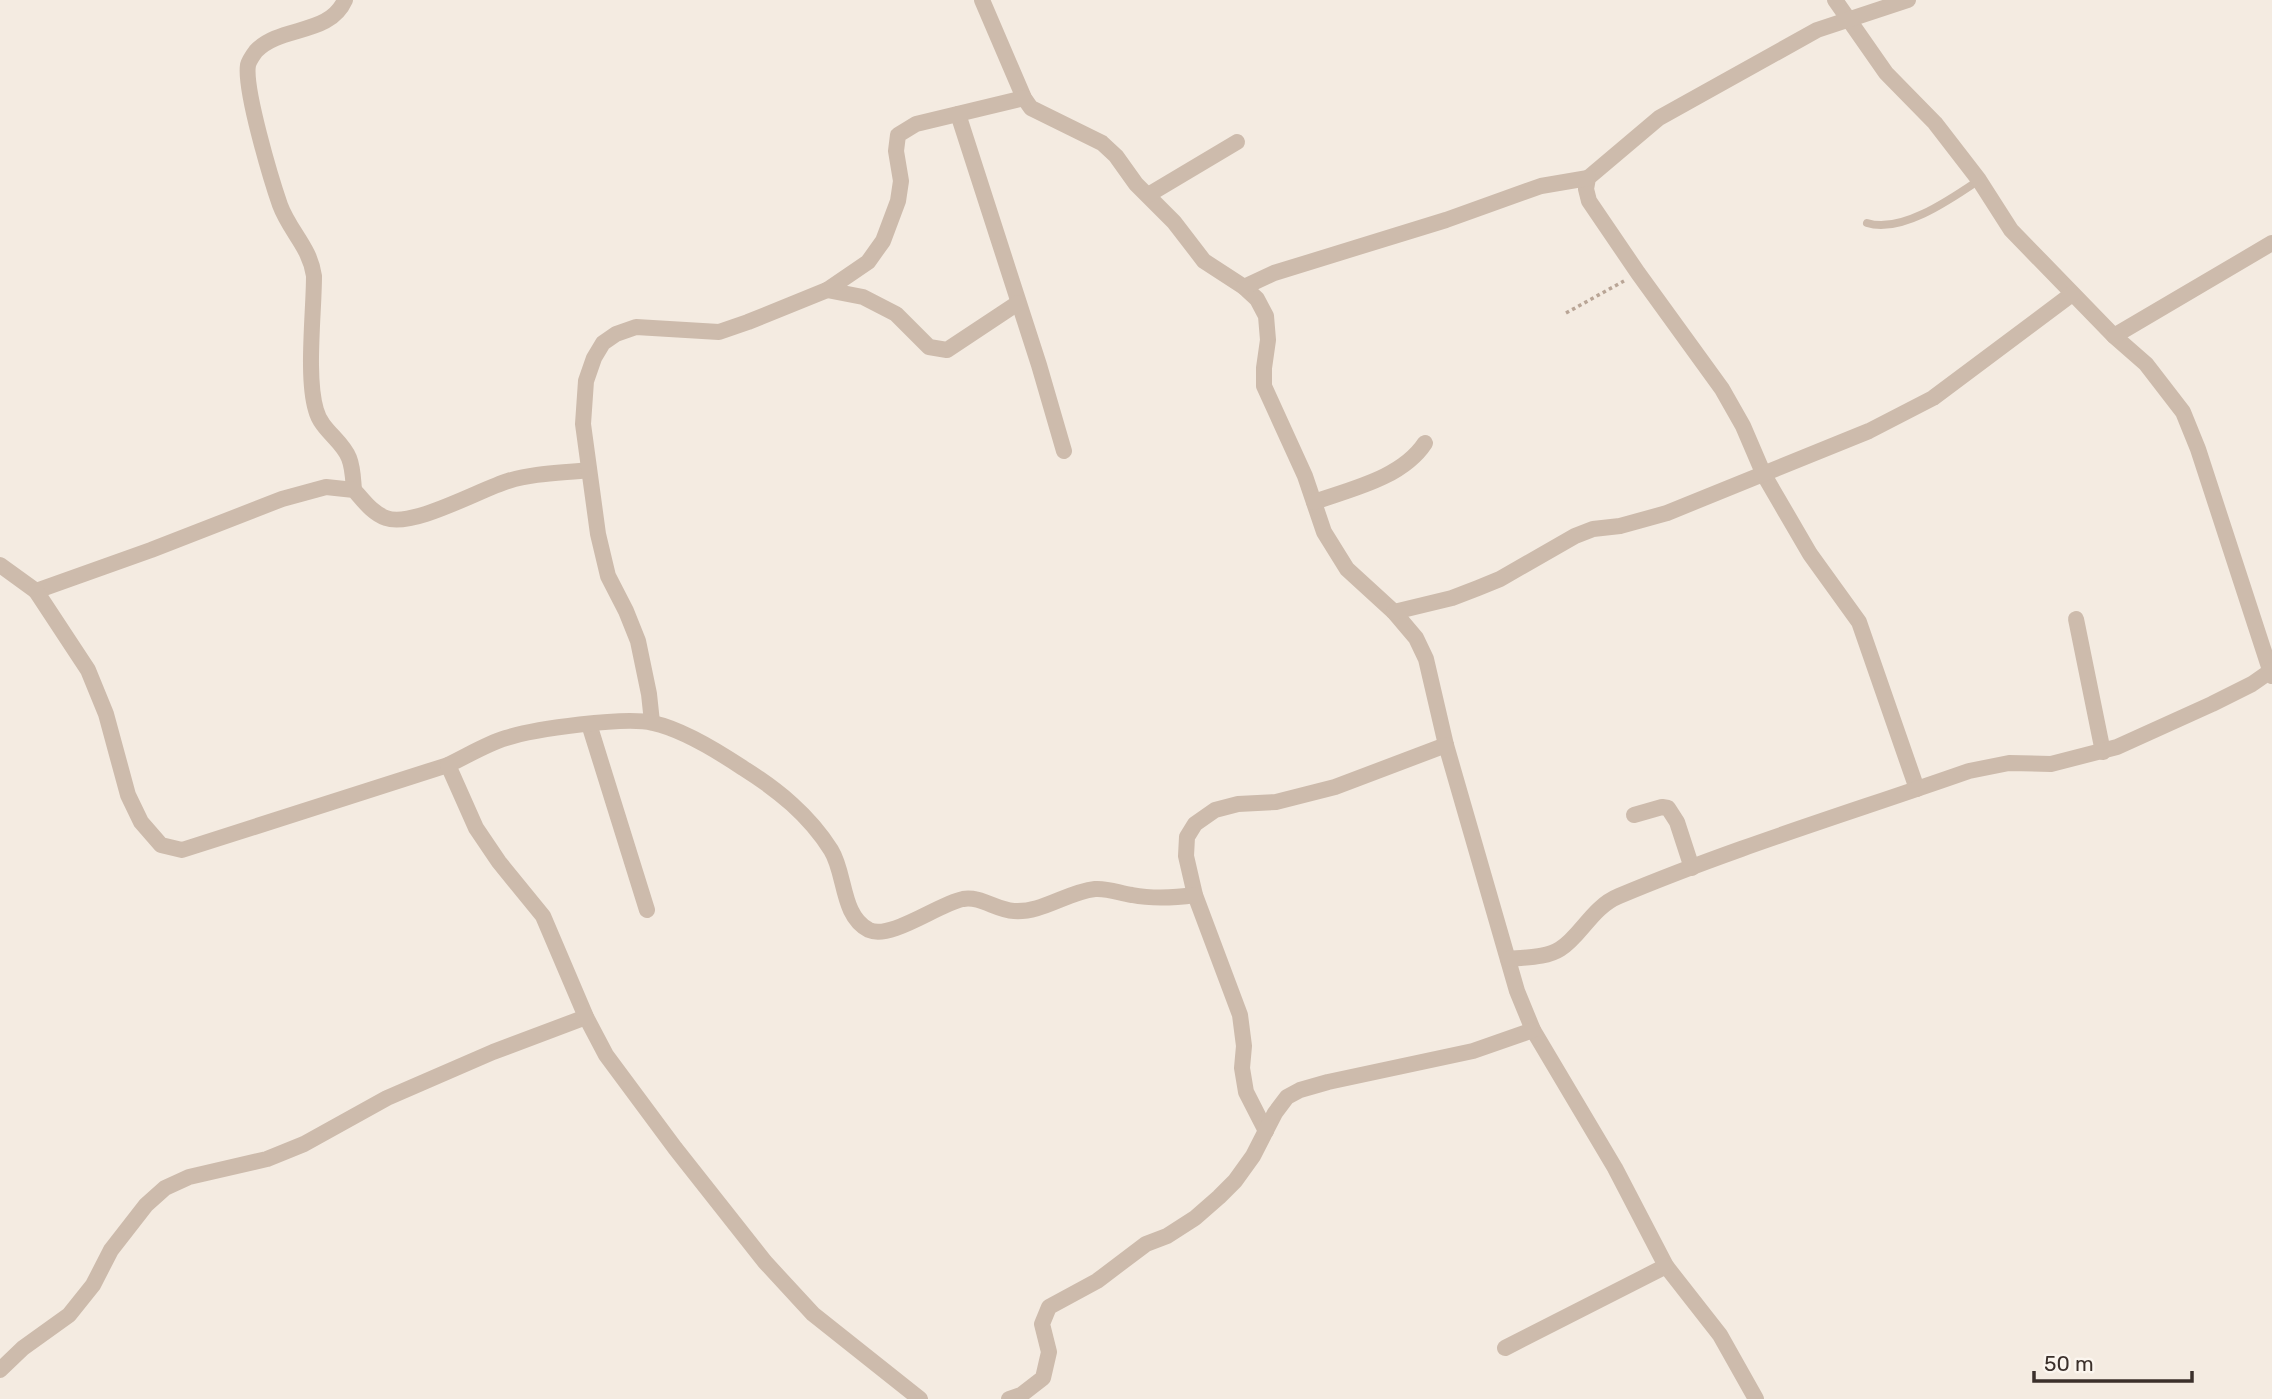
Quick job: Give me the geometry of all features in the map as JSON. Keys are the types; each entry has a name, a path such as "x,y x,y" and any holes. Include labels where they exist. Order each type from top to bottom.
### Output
{"street":[{"path":"345,0 340,11 330,19 271,40 256,52 248,63 248,90 280,206 312,258 312,386 316,410 323,426 348,455 354,490 372,510 387,519 442,509 507,481 589,470"},
{"path":"982,0 1024,98 1031,108 1102,143 1174,222 1204,261 1244,287 1257,299 1266,316 1268,340 1264,386 1305,476 1324,532 1347,569 1394,612 1416,638 1426,659 1446,745 1517,991 1533,1030 1615,1168 1666,1266 1720,1335 1756,1399"},
{"path":"1508,959 1541,956 1560,949 1598,910 1615,898 1692,868 1969,771 2009,763 2051,764 2103,752 2165,728 2272,673 2183,412 2146,364 2114,336 2011,230 1979,180 1935,123 1886,73 1835,0"},
{"path":"1244,287 1274,273 1446,220 1541,186 1588,177 1659,118 1816,30 1908,0"},
{"path":"652,722 638,641 608,576 602,556 583,424 586,382 594,358 603,343 616,334 636,327 719,332 827,290 868,262 883,241 898,201 901,181 896,151 898,135 916,124 1024,98"},
{"path":"958,114 1040,365 1064,451"},
{"path":"1148,195 1237,142"},
{"path":"1588,177 1586,189 1589,201 1638,274 1722,389 1743,426 1764,475 1810,554 1858,622 1917,789"},
{"path":"2114,336 2272,243"},
{"path":"827,290 863,297 896,314 929,348 947,350 1018,303"},
{"path":"1394,612 1452,598 1500,579 1575,536 1593,529 1620,526 1667,513 1869,431 1933,398 2073,294"},
{"path":"1314,502 1366,484 1394,470 1418,453 1425,443"},
{"path":"36,591 141,554 282,499 326,487 354,490"},
{"path":"0,565 36,591 88,670 107,714 128,795 141,822 161,845 182,850 448,765 505,738 589,724 652,722 713,748 769,784 801,811 833,852 848,902 858,922 871,931 886,932 965,899 979,900 1014,911 1034,909 1091,889 1103,888 1164,899 1195,895"},
{"path":"2076,619 2103,752"},
{"path":"589,724 647,910"},
{"path":"1266,1131 1246,1092 1242,1068 1244,1046 1240,1015 1195,895 1186,856 1187,837 1195,824 1215,810 1238,804 1276,802 1335,787 1446,745"},
{"path":"448,765 476,828 499,862 543,916 586,1017 606,1055 626,1083 765,1262 813,1314 920,1399"},
{"path":"1634,815 1662,807 1668,808 1677,822 1692,868"},
{"path":"0,1370 23,1348 69,1315 93,1285 111,1250 146,1205 165,1188 189,1177 267,1159 304,1144 387,1098 493,1052 586,1017"},
{"path":"1009,1399 1021,1395 1043,1378 1049,1352 1042,1324 1049,1307 1097,1281 1146,1244 1167,1236 1195,1218 1235,1181 1253,1156 1275,1113 1287,1097 1300,1090 1328,1082 1473,1051 1533,1030"},
{"path":"1505,1348 1666,1266"}],"lane":[{"path":"1867,223 1890,225 1910,218 1949,201 1979,180"}],"path":[{"path":"1566,313 1638,274"}]}
